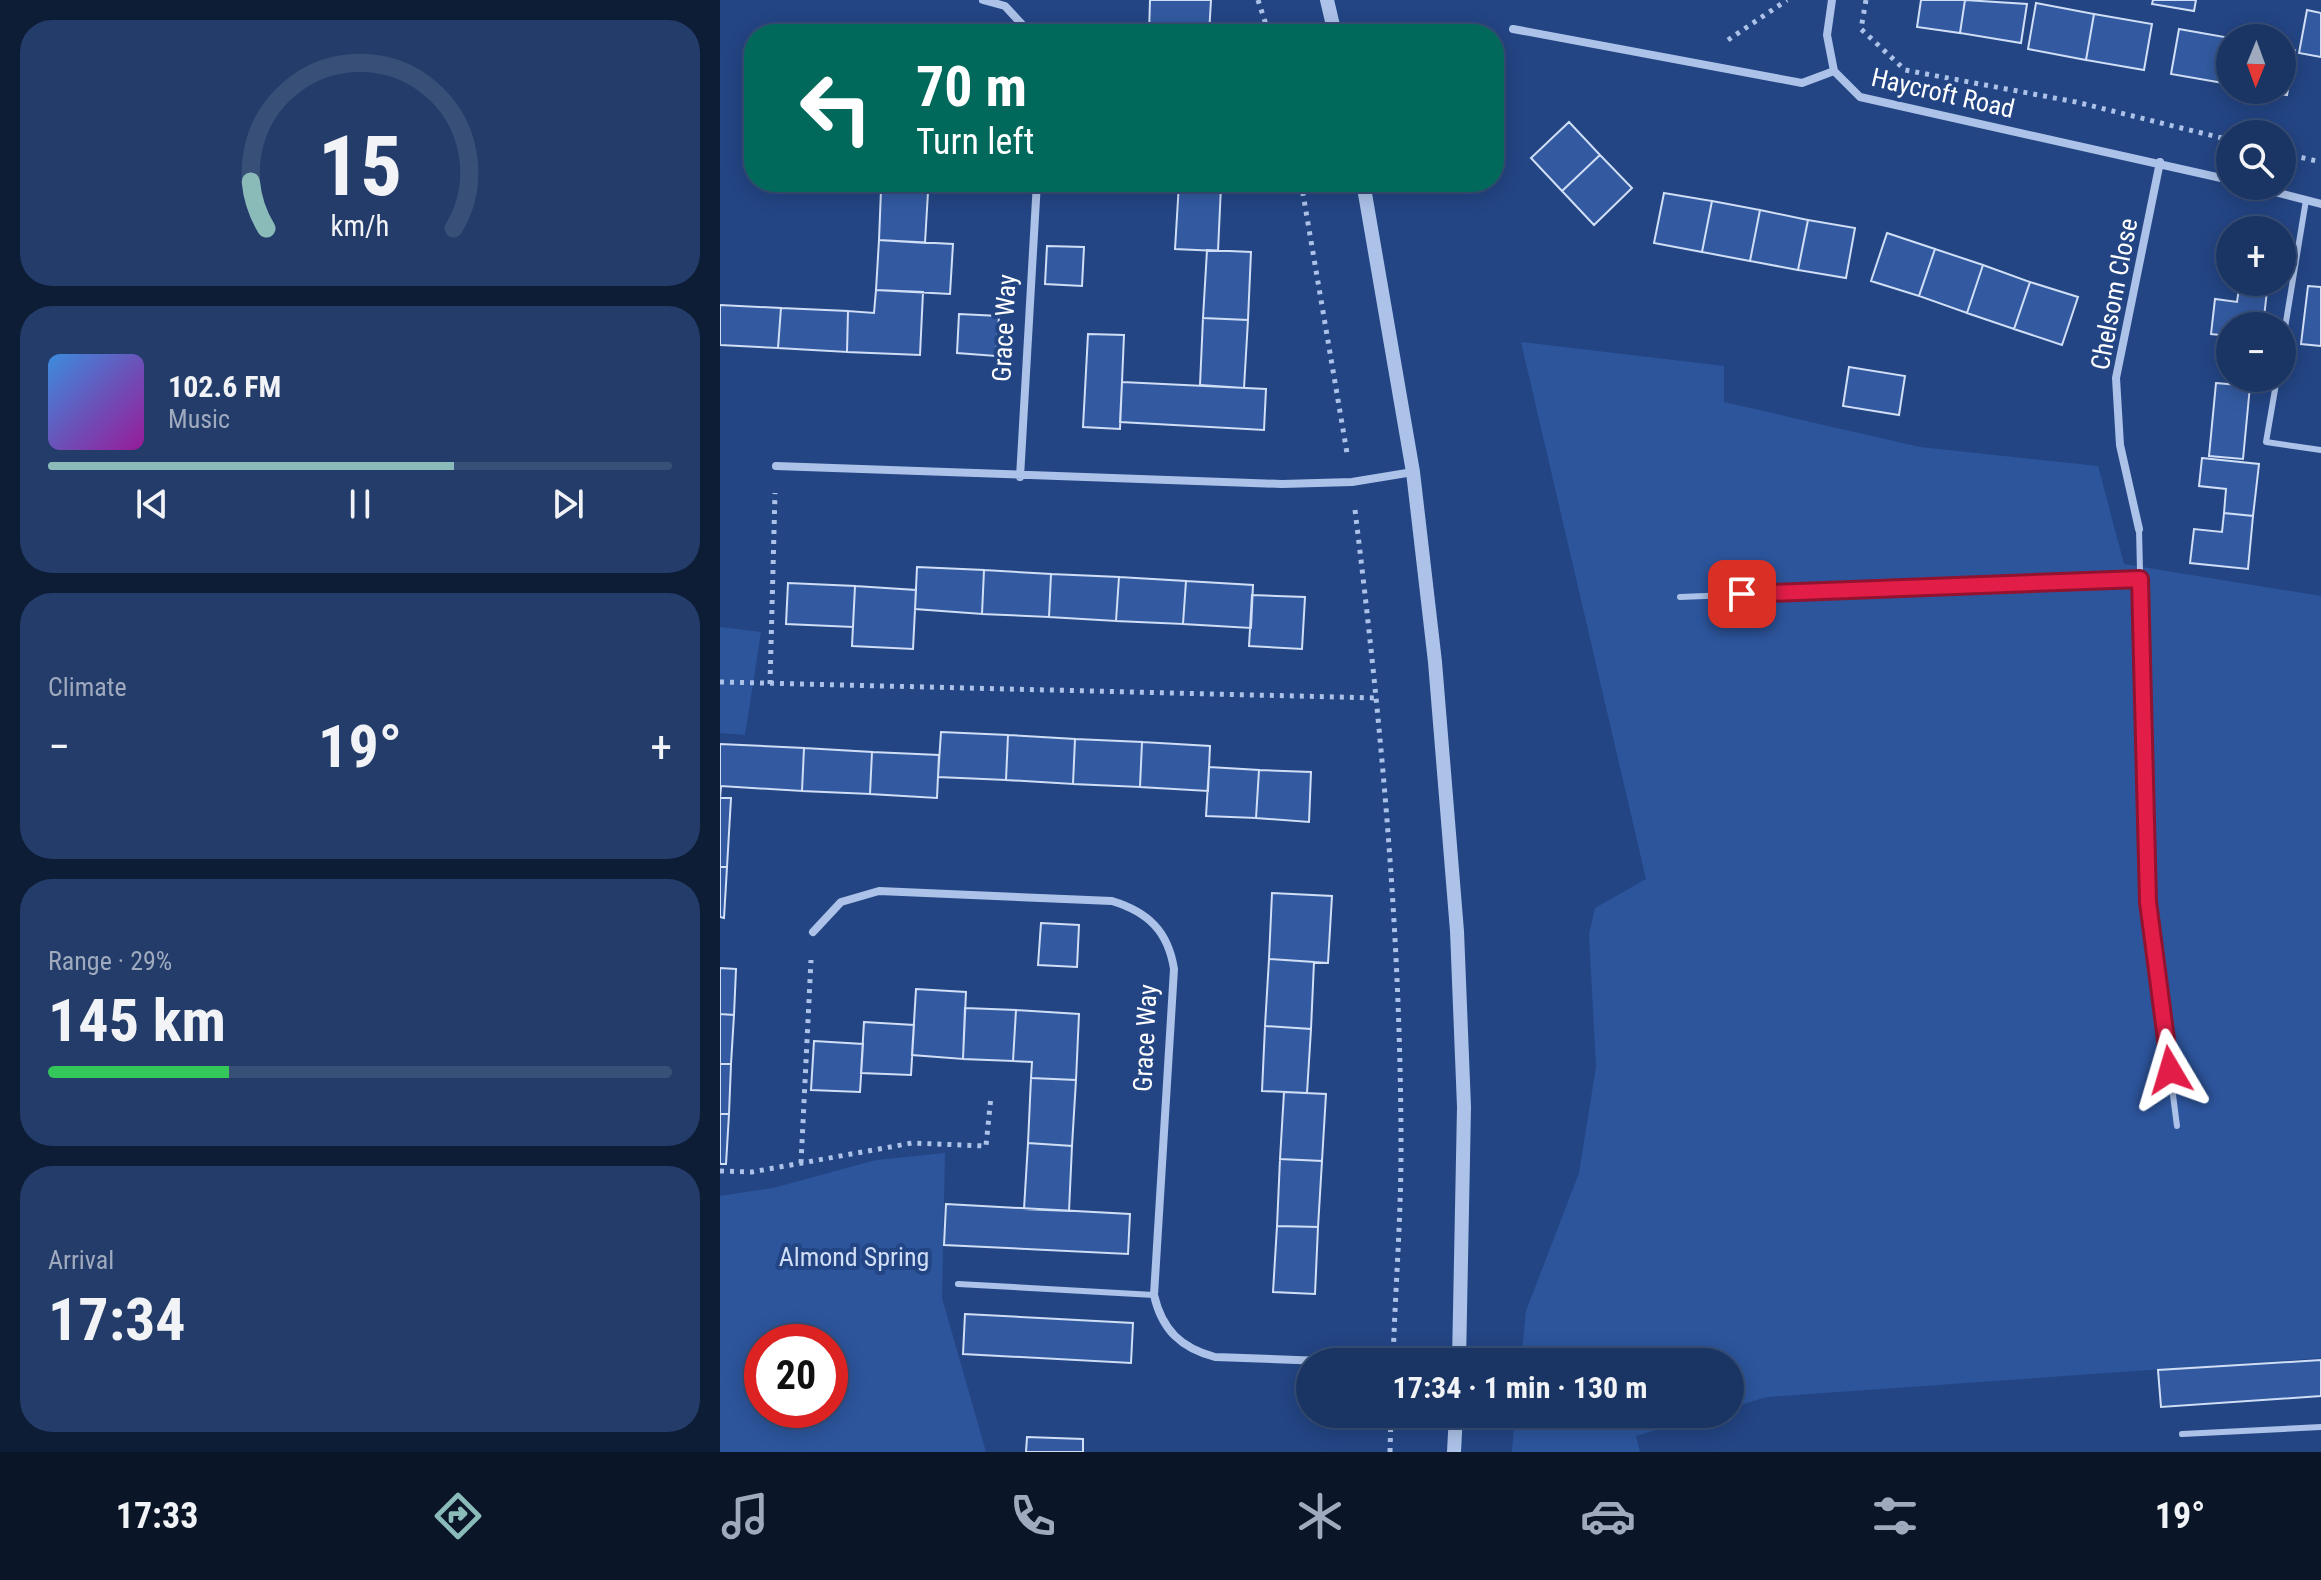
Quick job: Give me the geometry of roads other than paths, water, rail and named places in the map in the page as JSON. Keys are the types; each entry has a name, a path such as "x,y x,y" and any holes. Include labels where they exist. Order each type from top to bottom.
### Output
{"street":[{"path":"983,0 1005,6 1022,24"},
{"path":"1327,0 1333,24"},
{"path":"1832,0 1827,35 1834,71"},
{"name":"Haycroft Road","path":"1513,29 1802,83 1834,71 1860,97 2216,176"},
{"name":"Chelsom Close","path":"2139,529 2120,445 2116,378 2160,162"},
{"name":"Grace Way","path":"1020,477 1036,192"},
{"path":"1365,192 1413,472 1435,662 1457,931 1464,1107 1459,1348"},
{"path":"2296,197 2321,204"},
{"path":"776,466 1282,484 1352,482 1413,472"},
{"name":"Grace Way","path":"813,932 841,902 879,891 1112,901 1134,907 1151,919 1164,936 1174,969 1154,1295 1159,1316 1167,1329 1194,1352 1215,1357 1296,1360"},
{"path":"1454,1452 1455,1428"}],"lane":[{"path":"2288,312 2306,200"},
{"path":"2275,392 2266,442 2321,450"},
{"path":"2139,529 2148,902 2177,1126"},
{"path":"1680,597 2140,579"},
{"path":"958,1284 1154,1295"},
{"path":"2182,1434 2321,1427"}],"park label":[{"name":"Almond Spring","path":"854,1257"}]}
